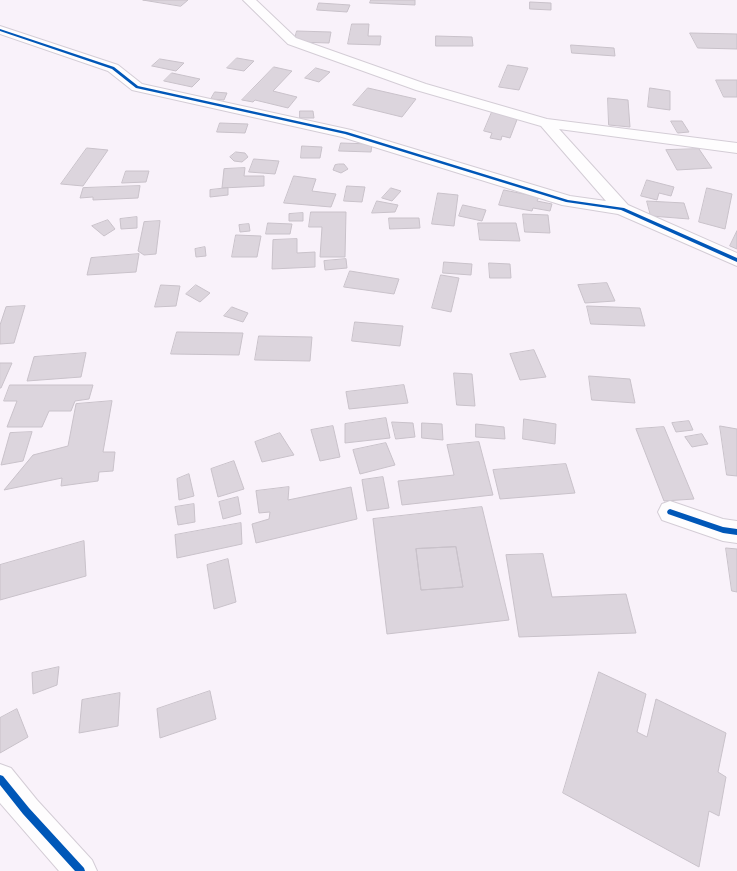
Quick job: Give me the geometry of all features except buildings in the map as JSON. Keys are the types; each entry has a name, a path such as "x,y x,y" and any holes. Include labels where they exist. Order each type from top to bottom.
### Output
{"street":[{"path":"249,0 292,41 421,87 546,123 737,148"},
{"path":"0,30 113,68 137,87 346,133 568,201 622,209 737,260"},
{"path":"546,123 622,209"},
{"path":"670,512 723,530 737,532"},
{"path":"0,779 26,811 82,871"}],"cycle path":[{"path":"0,30 113,68 137,87 346,133 568,201 622,209 737,260"},
{"path":"670,512 723,530 737,532"},
{"path":"0,779 26,811 81,871"}]}
